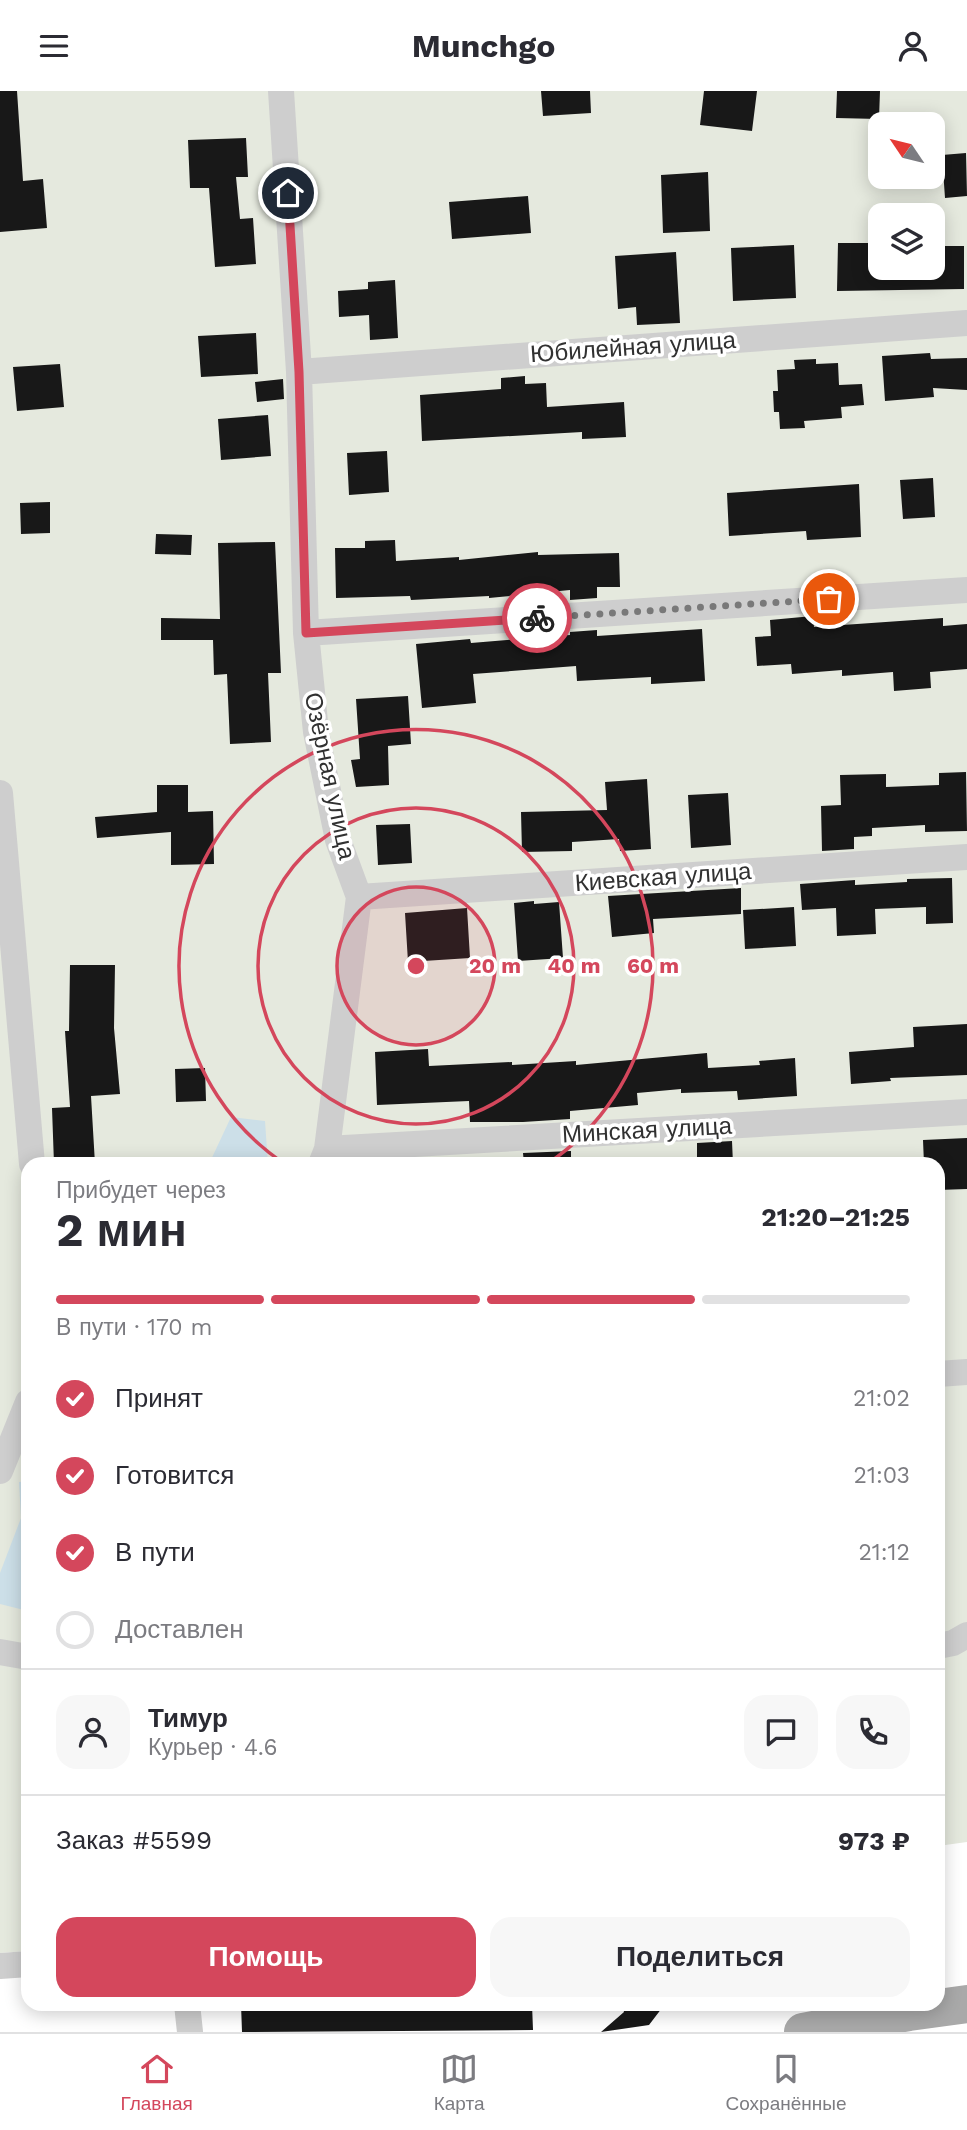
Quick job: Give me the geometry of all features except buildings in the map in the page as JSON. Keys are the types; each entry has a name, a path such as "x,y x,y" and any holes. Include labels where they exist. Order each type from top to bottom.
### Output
{"main road":[{"path":"945,2010 967,2004"},
{"path":"803,2032 898,2022 940,2011"}],"street":[{"name":"Озёрная улица","path":"281,91 299,372 306,633 316,732 338,840 359,897 324,1156"},
{"name":"Юбилейная улица","path":"299,372 967,323"},
{"path":"306,633 967,590"},
{"path":"0,793 31,1157"},
{"name":"Киевская улица","path":"359,897 967,857"},
{"name":"Минская улица","path":"324,1156 967,1112"},
{"path":"945,1374 967,1372"},
{"path":"0,1471 21,1419"},
{"path":"945,1645 967,1635"},
{"path":"0,1652 21,1656"},
{"path":"0,1966 21,1964"},
{"path":"188,2011 190,2032"}],"shaded area":[{"path":"0,91 967,91 967,1842 945,1845 945,1157 21,1157 21,1952 0,1953"},
{"path":"231,1117 265,1121 268,1157 212,1157"},
{"path":"19,1482 21,1482 21,1518"},
{"path":"21,1518 21,1609 0,1604 0,1573"}],"way so far":[{"path":"537,618 829,599"}],"route":[{"path":"288,193 299,372 306,633 537,618"}]}
